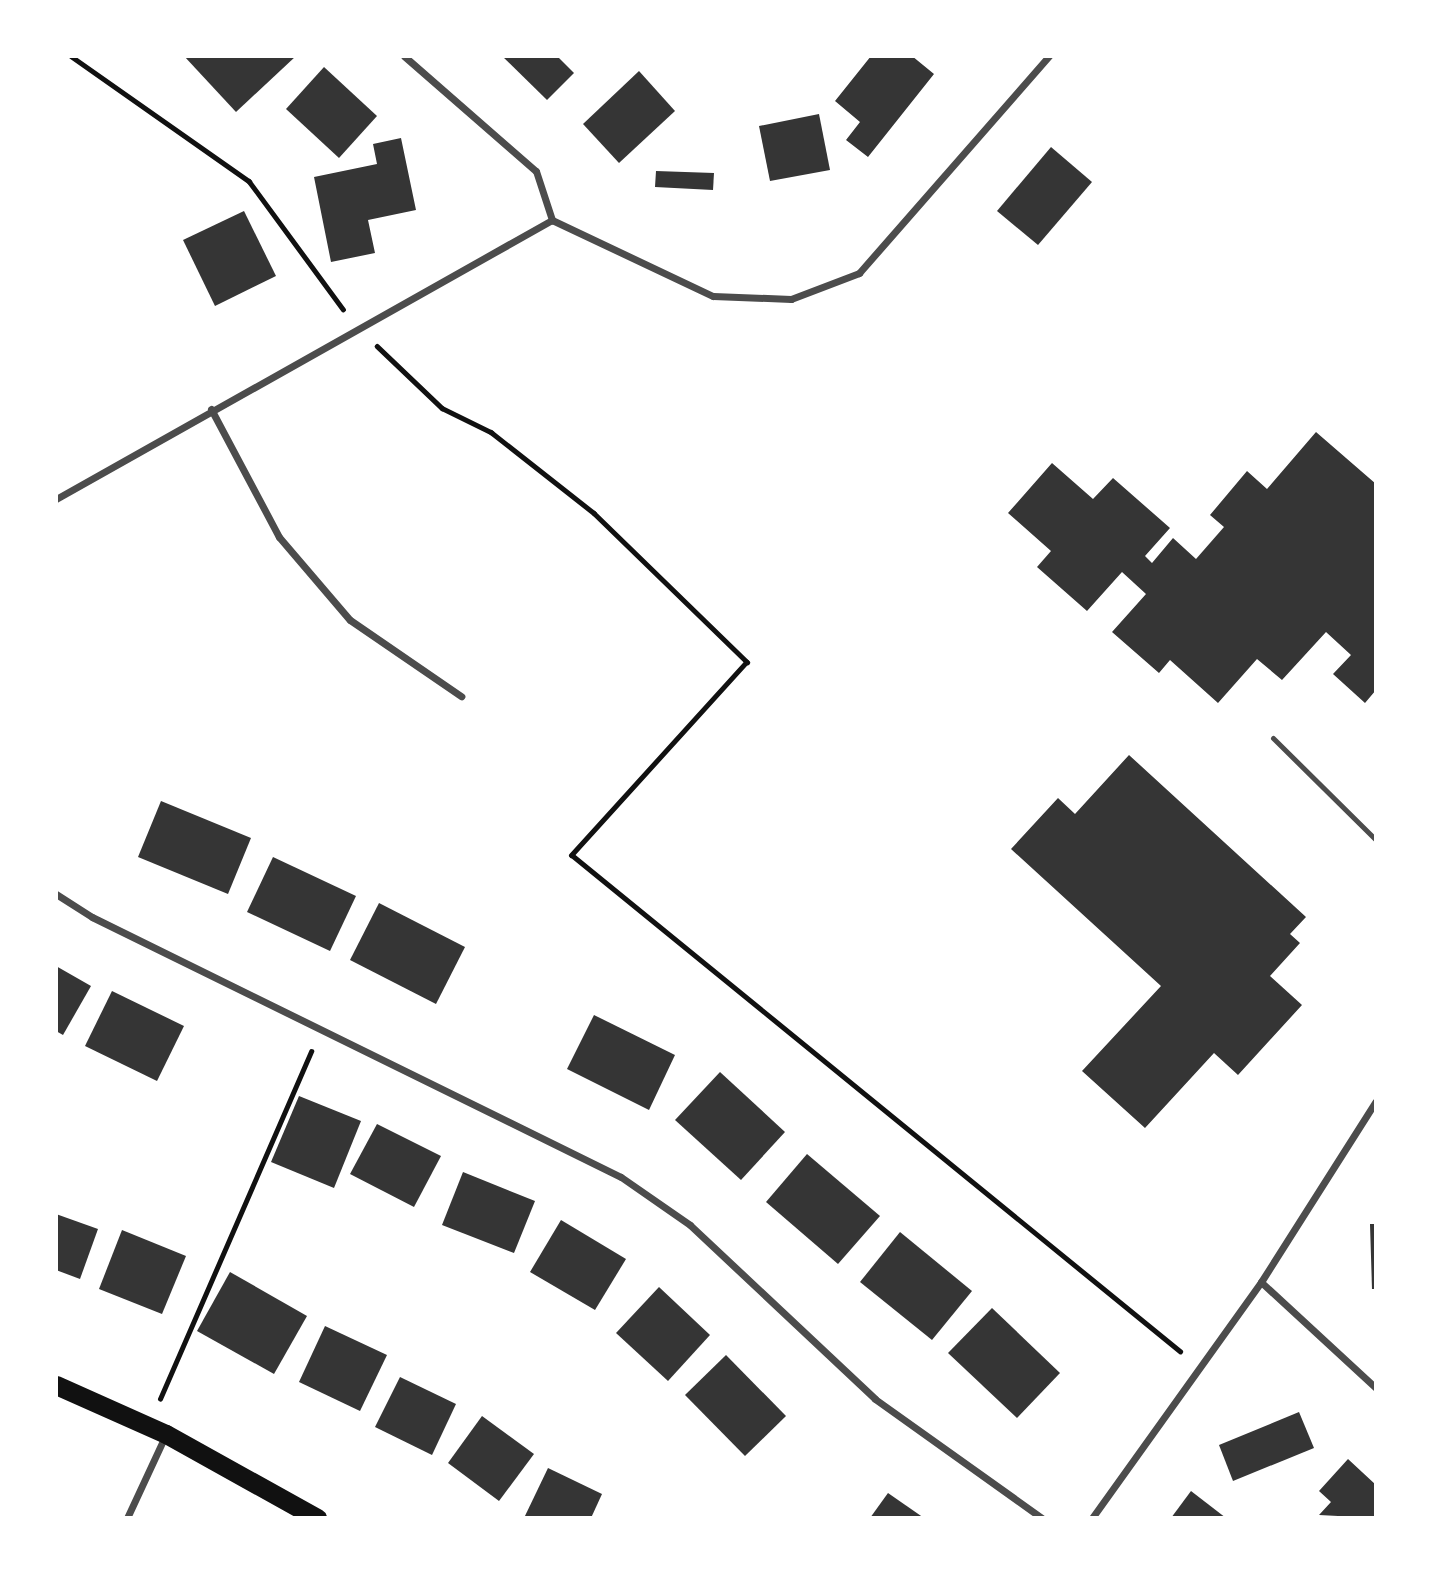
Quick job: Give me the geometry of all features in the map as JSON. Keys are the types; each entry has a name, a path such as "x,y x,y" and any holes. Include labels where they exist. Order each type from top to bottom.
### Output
{"highway":[{"path":"56,1385 157,1430 317,1518"}],"street":[{"path":"404,56 536,171 552,220 713,296 791,299 859,273 1049,56"},
{"path":"56,487 59,498 212,409 552,220"},
{"path":"212,409 279,537 350,620 461,696"},
{"path":"56,894 92,917 321,1027 621,1177 690,1225 876,1399 1042,1518"},
{"path":"1092,1518 1261,1282 1376,1101"},
{"path":"1261,1282 1376,1388"},
{"path":"127,1518 157,1430"}],"lane":[{"path":"1273,737 1376,840"}],"path":[{"path":"71,56 249,181 357,328 442,408 491,432 594,513 747,662 572,855 1200,1367"},
{"path":"157,1430 321,1027"}],"building":[{"path":"184,56 296,56 236,112"},
{"path":"502,56 557,56 574,73 547,100"},
{"path":"871,56 912,56 934,74 868,157 846,140 860,122 835,101"},
{"path":"324,67 377,116 339,158 286,109"},
{"path":"639,71 675,111 619,163 583,124"},
{"path":"819,114 830,170 770,181 759,126"},
{"path":"401,138 416,210 368,220 375,253 331,262 314,177 377,164 373,144"},
{"path":"1051,147 1092,182 1038,245 997,211"},
{"path":"656,171 714,173 713,190 655,187"},
{"path":"244,211 276,276 215,306 183,240"},
{"path":"1316,432 1376,484 1376,690 1365,703 1333,674 1351,655 1326,632 1282,680 1257,659 1218,703 1170,660 1159,673 1112,632 1146,594 1122,572 1087,611 1037,567 1051,551 1008,513 1052,463 1093,499 1113,478 1170,528 1145,556 1152,563 1173,538 1196,559 1224,527 1210,515 1247,471 1267,489"},
{"path":"1129,755 1306,917 1290,934 1300,943 1270,976 1302,1005 1238,1075 1214,1053 1145,1128 1082,1071 1161,986 1011,849 1058,798 1075,814"},
{"path":"161,801 251,838 228,894 138,857"},
{"path":"273,857 356,896 330,951 247,912"},
{"path":"379,903 465,947 436,1004 350,960"},
{"path":"56,966 91,986 63,1035 56,1031"},
{"path":"112,991 184,1026 157,1081 85,1046"},
{"path":"594,1015 675,1055 649,1110 567,1069"},
{"path":"720,1072 785,1132 741,1180 675,1120"},
{"path":"299,1096 361,1121 334,1188 271,1162"},
{"path":"377,1124 441,1156 414,1207 350,1174"},
{"path":"807,1154 880,1216 838,1264 766,1202"},
{"path":"463,1172 535,1201 514,1253 442,1225"},
{"path":"56,1214 98,1229 80,1279 56,1270"},
{"path":"561,1220 626,1259 595,1310 530,1272"},
{"path":"1370,1224 1376,1224 1376,1289 1372,1289"},
{"path":"122,1230 186,1256 162,1314 99,1289"},
{"path":"900,1232 972,1291 932,1340 860,1282"},
{"path":"230,1272 307,1316 274,1374 197,1331"},
{"path":"659,1287 710,1335 668,1381 616,1333"},
{"path":"992,1308 1060,1373 1017,1418 948,1353"},
{"path":"325,1326 387,1355 360,1411 299,1382"},
{"path":"726,1355 786,1416 745,1456 685,1395"},
{"path":"400,1377 456,1404 432,1455 375,1427"},
{"path":"1299,1412 1314,1448 1233,1481 1219,1445"},
{"path":"482,1416 534,1454 499,1501 448,1463"},
{"path":"1348,1459 1376,1485 1376,1518 1319,1515 1331,1502 1319,1491"},
{"path":"548,1468 602,1494 591,1518 524,1518"},
{"path":"1191,1491 1226,1518 1171,1518"},
{"path":"888,1493 924,1518 870,1518"}]}
